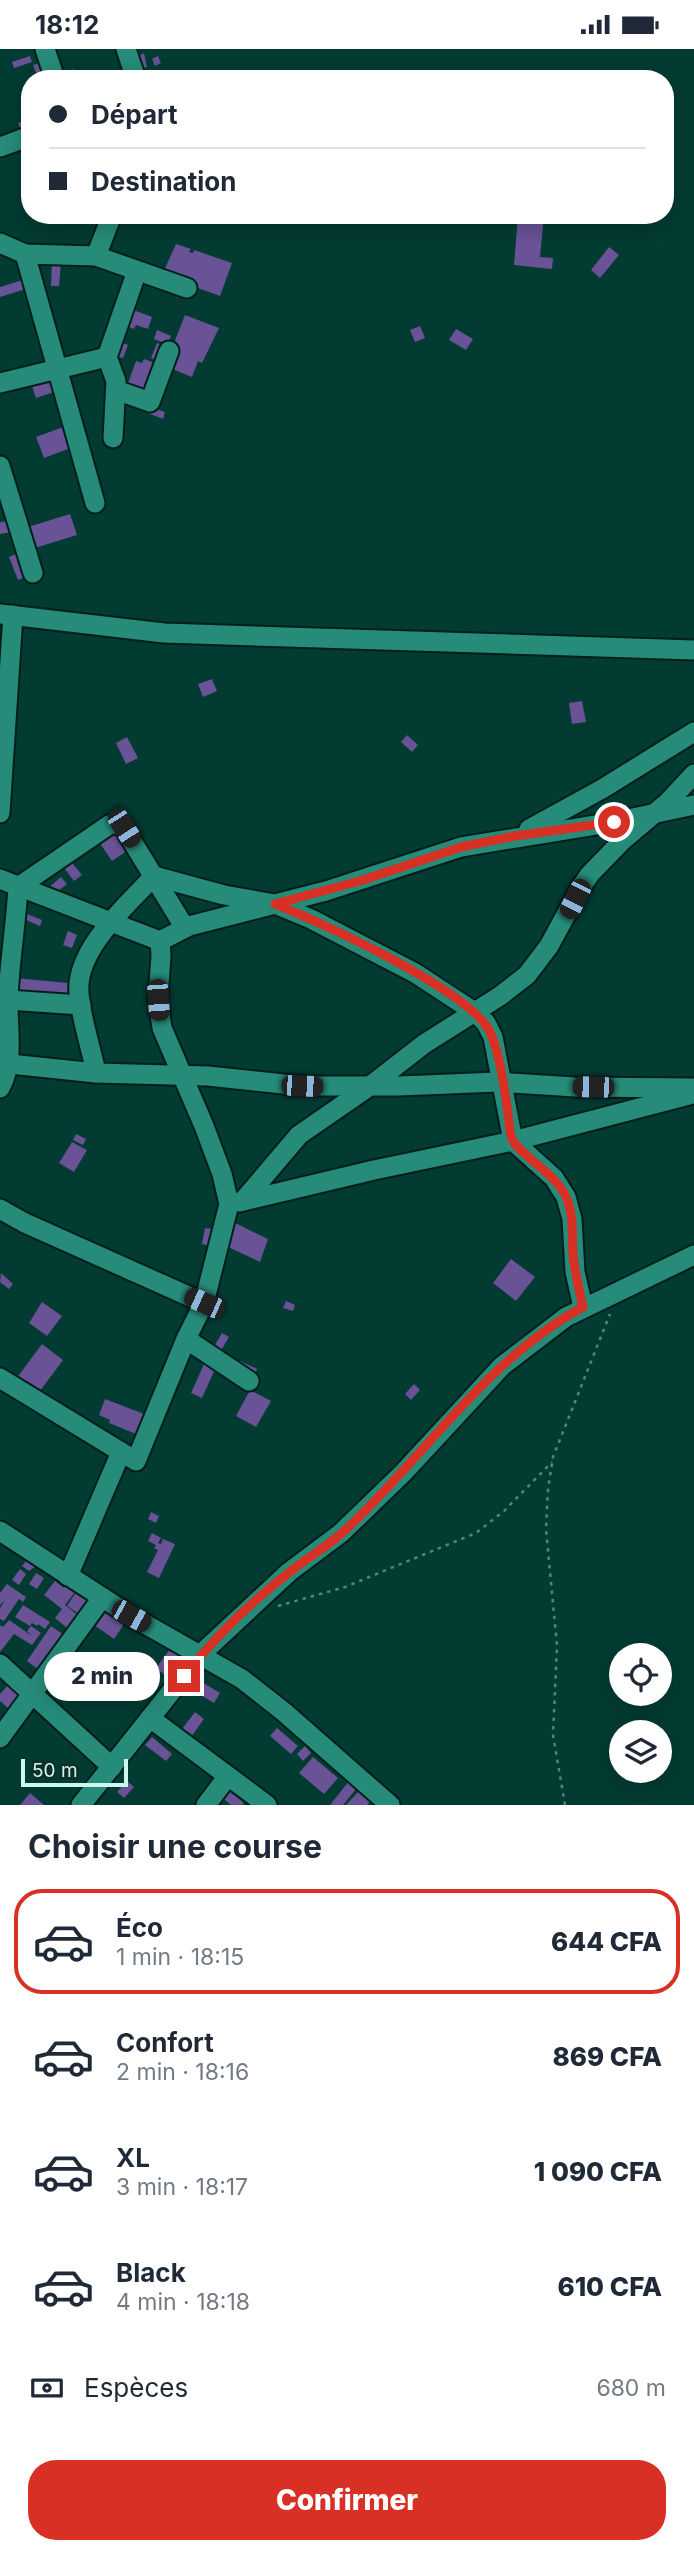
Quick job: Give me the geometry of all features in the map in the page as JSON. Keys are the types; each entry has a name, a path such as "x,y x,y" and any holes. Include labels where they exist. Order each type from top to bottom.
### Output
{"street":[{"path":"45,49 52,70"},
{"path":"126,49 133,70"},
{"path":"0,147 21,139"},
{"path":"96,256 108,224"},
{"path":"0,243 25,254 96,256 187,288"},
{"path":"25,254 95,503"},
{"path":"113,438 116,381 107,357 137,271"},
{"path":"116,390 150,403 169,351"},
{"path":"0,383 107,357"},
{"path":"0,465 33,573"},
{"path":"0,813 7,615 164,633 694,650"},
{"path":"515,836 602,789 694,732"},
{"path":"0,1377 136,1461 186,1339 204,1303 236,1203 299,1135 370,1086 424,1044 527,975 549,946 580,887 590,874 694,774"},
{"path":"0,879 160,941 185,928 363,880 461,847 694,806"},
{"path":"0,1088 5,1079 7,945 18,887 109,825 116,823 124,828 185,928"},
{"path":"154,876 224,895 275,904 311,919 430,982 475,1012 486,1023 503,1082 513,1141 554,1178 566,1197 572,1219 575,1272 583,1307"},
{"path":"96,1073 79,992 81,968 111,923 154,876"},
{"path":"160,941 160,1017 166,1039 236,1203"},
{"path":"6,992 81,1005"},
{"path":"4,1063 96,1073 219,1077 302,1086 503,1082 575,1087 694,1088"},
{"path":"236,1203 513,1141 694,1094"},
{"path":"0,1209 25,1223 204,1303"},
{"path":"81,1805 201,1654 289,1572 341,1533 402,1473 502,1366 583,1307 694,1255"},
{"path":"186,1339 249,1381"},
{"path":"68,1576 121,1452"},
{"path":"0,1531 131,1616 201,1654 260,1692 390,1805"},
{"path":"0,1738 102,1598"},
{"path":"0,1664 111,1767"},
{"path":"150,1718 267,1805"},
{"path":"206,1805 228,1776"}],"path":[{"path":"565,1805 553,1735 556,1646 546,1529 548,1489 552,1462 614,1305"},
{"path":"278,1606 345,1587 476,1534 504,1511 552,1462"}],"building":[{"path":"132,49 138,49 140,55 144,53 147,67 138,70"},
{"path":"30,56 32,62 14,68 12,62"},
{"path":"158,56 161,63 155,66 152,59"},
{"path":"41,63 44,70 35,70 33,65"},
{"path":"517,224 543,224 540,257 553,258 552,269 514,265"},
{"path":"176,244 191,249 189,252 193,253 194,250 232,263 220,296 162,275"},
{"path":"609,247 619,255 600,278 591,270"},
{"path":"52,260 61,261 59,286 51,286"},
{"path":"26,279 29,288 0,297 0,287"},
{"path":"128,308 152,317 148,329 136,325 134,329 122,324"},
{"path":"185,315 219,328 202,363 198,361 192,377 165,366"},
{"path":"420,326 425,338 415,342 410,330"},
{"path":"456,329 473,339 466,350 449,340"},
{"path":"157,330 171,336 167,344 154,339"},
{"path":"118,341 128,345 123,358 113,355"},
{"path":"157,343 167,347 161,362 151,358"},
{"path":"144,359 161,365 149,398 126,389 136,361 142,363"},
{"path":"52,376 57,391 36,398 31,383"},
{"path":"150,407 165,412 163,419 148,413"},
{"path":"66,426 73,447 44,458 36,437"},
{"path":"70,514 77,535 35,548 28,527"},
{"path":"11,521 13,532 0,534 0,522"},
{"path":"18,553 27,576 18,580 9,557"},
{"path":"212,679 217,691 203,697 198,684"},
{"path":"582,701 586,722 572,724 569,703"},
{"path":"407,735 418,745 412,752 401,742"},
{"path":"127,737 138,758 126,764 116,743"},
{"path":"117,828 131,848 112,861 97,839"},
{"path":"68,858 82,875 74,881 61,864"},
{"path":"61,877 67,884 53,895 47,889"},
{"path":"22,912 42,920 40,926 19,917"},
{"path":"68,931 77,935 72,948 63,945"},
{"path":"15,978 68,983 66,1004 13,999"},
{"path":"76,1134 86,1139 83,1145 73,1140"},
{"path":"72,1142 87,1150 74,1172 59,1163"},
{"path":"235,1223 268,1239 260,1262 226,1246"},
{"path":"205,1228 214,1229 211,1246 202,1244"},
{"path":"511,1259 535,1277 516,1301 493,1283"},
{"path":"1,1273 13,1284 9,1289 0,1282"},
{"path":"286,1301 295,1305 293,1311 283,1308"},
{"path":"42,1302 62,1316 47,1336 29,1323"},
{"path":"192,1331 215,1345 222,1333 229,1337 217,1357"},
{"path":"42,1344 63,1360 37,1395 16,1379"},
{"path":"240,1361 257,1369 253,1378 235,1369"},
{"path":"205,1362 216,1367 202,1398 191,1393"},
{"path":"414,1384 420,1390 411,1400 405,1394"},
{"path":"250,1390 271,1401 256,1427 236,1416"},
{"path":"105,1399 144,1414 136,1434 109,1423 110,1420 99,1415"},
{"path":"151,1512 159,1516 156,1523 148,1519"},
{"path":"152,1533 161,1538 158,1543 161,1544 163,1539 175,1544 159,1578 147,1572 158,1550 154,1548 156,1545 148,1541"},
{"path":"29,1557 39,1564 29,1571 22,1566"},
{"path":"20,1569 26,1574 19,1585 12,1580"},
{"path":"36,1573 44,1578 37,1589 29,1584"},
{"path":"55,1581 64,1588 69,1581 78,1588 65,1605 85,1621 78,1629 71,1623 67,1628 55,1618 62,1609 44,1595"},
{"path":"7,1584 26,1597 23,1602 19,1599 4,1621 0,1619 0,1608 5,1600 0,1605 0,1593"},
{"path":"78,1589 96,1601 85,1618 67,1606"},
{"path":"23,1605 50,1622 45,1629 38,1624 37,1626 32,1623 30,1626 15,1617"},
{"path":"107,1606 127,1620 114,1639 94,1625"},
{"path":"9,1620 32,1636 27,1631 31,1626 41,1633 32,1645 14,1634 0,1652 0,1625 3,1627"},
{"path":"51,1626 71,1640 46,1675 27,1661"},
{"path":"170,1649 188,1664 174,1682 156,1668"},
{"path":"126,1660 134,1665 137,1661 141,1664 123,1688 105,1674 111,1666 118,1671"},
{"path":"200,1681 220,1693 214,1703 194,1691"},
{"path":"11,1682 29,1698 15,1714 0,1701 0,1694"},
{"path":"195,1712 204,1719 186,1744 176,1737"},
{"path":"277,1728 298,1746 291,1754 270,1736"},
{"path":"152,1737 172,1754 166,1761 145,1745"},
{"path":"305,1746 311,1753 303,1761 297,1754"},
{"path":"313,1757 338,1778 324,1794 299,1773"},
{"path":"127,1781 134,1787 124,1798 117,1792"},
{"path":"349,1781 357,1788 343,1805 330,1805"},
{"path":"359,1791 371,1801 367,1805 346,1805"},
{"path":"230,1792 244,1803 231,1805 224,1799"},
{"path":"30,1793 44,1805 20,1805"}],"route":[{"path":"184,1676 211,1644 289,1572 341,1533 402,1473 502,1366 523,1348 583,1307 575,1272 572,1219 566,1197 554,1178 513,1141 503,1082 486,1023 475,1012 415,973 311,919 275,904 363,880 461,847 515,836 614,822"}]}
